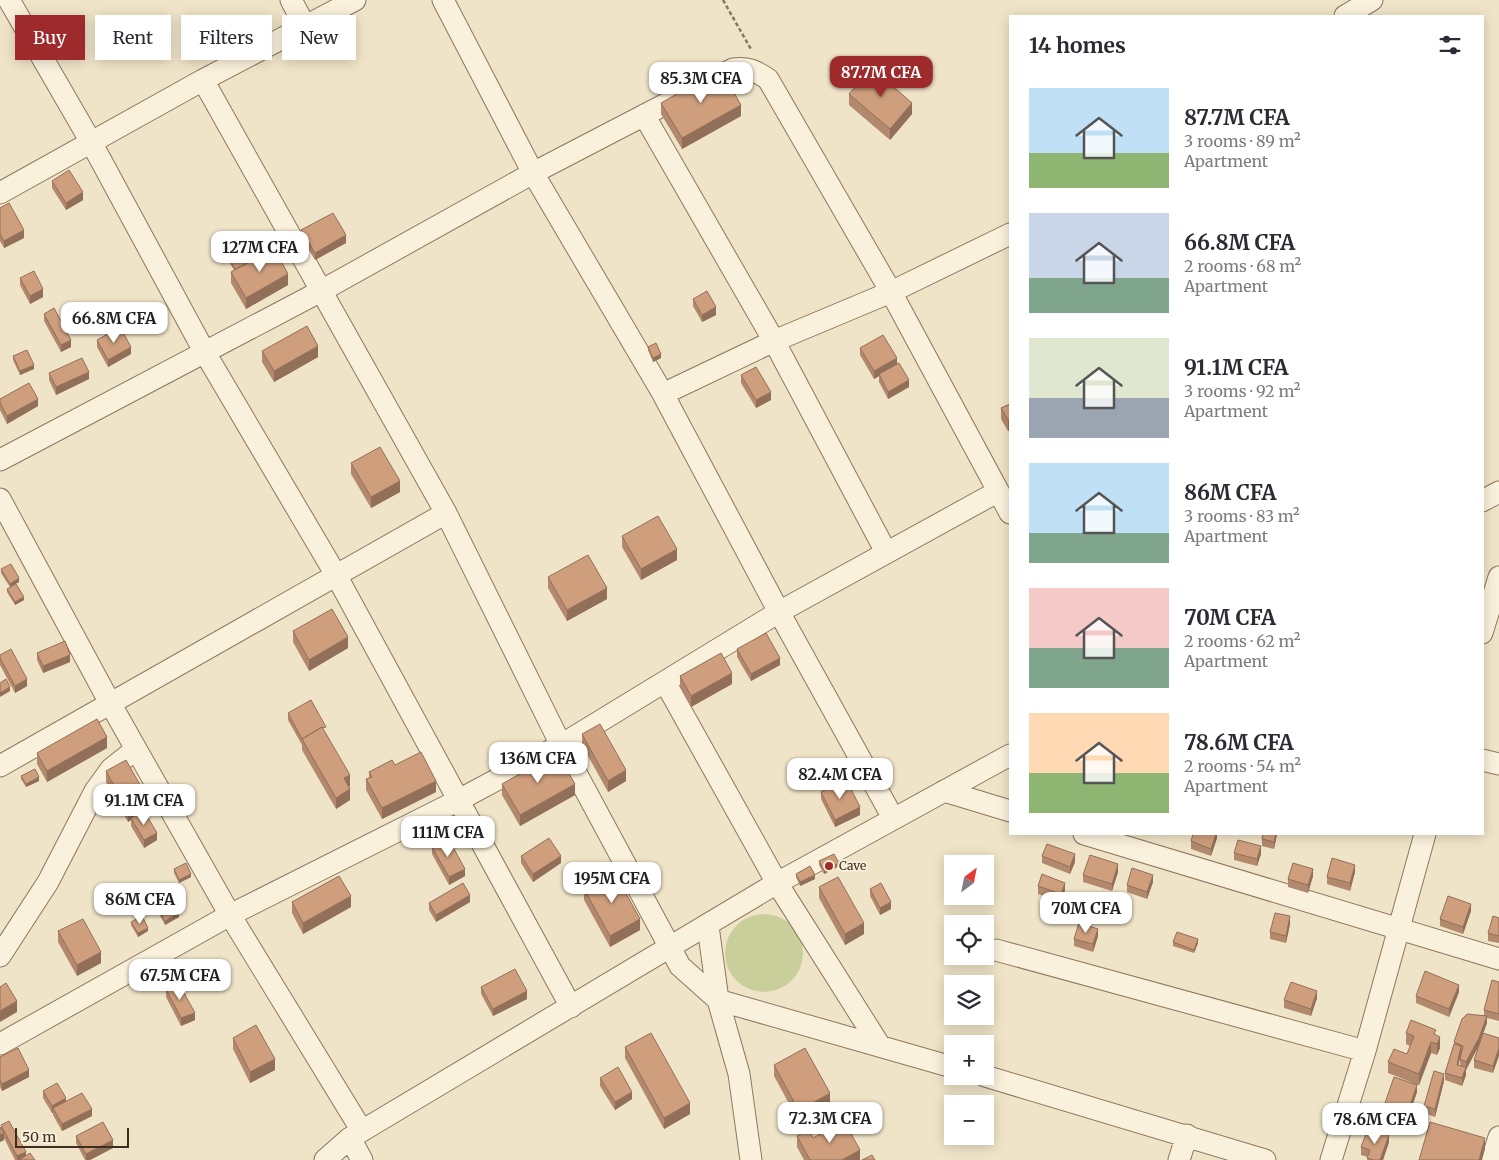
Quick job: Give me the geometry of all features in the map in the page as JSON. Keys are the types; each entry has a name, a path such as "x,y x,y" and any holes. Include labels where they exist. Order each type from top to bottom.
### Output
{"street":[{"path":"9,0 91,142 204,351 336,575 571,1008"},
{"path":"291,0 299,15"},
{"path":"326,15 355,0"},
{"path":"443,0 533,173 663,394 778,612 893,818"},
{"path":"1347,15 1372,0"},
{"path":"0,192 282,38"},
{"path":"0,460 321,291 533,173 644,114 733,69 754,69 768,79 891,292 1009,511"},
{"path":"203,80 446,513 561,745 669,950 680,966 718,1000 944,1065"},
{"path":"644,114 774,341 886,552"},
{"path":"663,394 774,341 891,292 1009,234"},
{"path":"0,1044 230,914 457,801 561,745 778,612 997,492"},
{"path":"1484,500 1499,492"},
{"path":"0,499 110,704 356,1135 362,1160"},
{"path":"0,766 446,513"},
{"path":"1484,626 1499,577"},
{"path":"665,682 777,883 880,1046"},
{"path":"0,956 48,882 95,791 111,769 136,750"},
{"path":"325,1160 356,1135 669,950 777,883 1009,756"},
{"path":"1484,760 1499,764"},
{"path":"944,791 1009,811"},
{"path":"1087,835 1499,959"},
{"path":"1331,1160 1365,1051 1425,835"},
{"path":"708,926 718,1000 739,1074 744,1157"},
{"path":"996,950 1365,1051"},
{"path":"994,1079 1265,1160"},
{"path":"1179,1160 1186,1135"},
{"path":"1492,1160 1499,1137"}],"path":[{"path":"724,0 768,79"}],"green space":[{"path":"764,914 779,917 792,925 800,938 803,953 800,968 792,981 779,989 764,992 749,989 736,981 728,968 725,953 728,938 736,925 749,917"}],"building":[{"path":"872,68 912,103 890,129 849,94"},
{"path":"720,69 741,105 682,138 661,103"},
{"path":"69,170 83,192 66,203 52,181"},
{"path":"9,203 24,230 4,241 0,234 0,208"},
{"path":"333,213 346,235 315,253 301,230"},
{"path":"265,234 269,240 275,237 280,246 267,252 266,249 247,261 240,249"},
{"path":"274,248 288,274 246,298 231,272"},
{"path":"237,253 244,265 235,269 229,258"},
{"path":"34,271 43,289 30,296 20,278"},
{"path":"707,291 716,307 702,315 693,299"},
{"path":"54,308 71,340 61,345 44,314"},
{"path":"307,326 318,346 274,371 262,351"},
{"path":"120,327 131,347 108,360 97,340"},
{"path":"883,335 897,358 874,371 860,348"},
{"path":"656,343 661,354 653,358 648,347"},
{"path":"27,350 34,365 20,371 13,356"},
{"path":"82,358 89,372 56,387 49,373"},
{"path":"899,363 909,380 888,392 879,374"},
{"path":"756,367 771,392 756,400 741,375"},
{"path":"29,383 38,399 7,416 0,403 0,399"},
{"path":"1009,404 1009,420 1008,420 1001,408"},
{"path":"380,447 400,481 371,497 351,463"},
{"path":"658,516 677,549 641,569 622,536"},
{"path":"588,555 607,588 567,610 548,577"},
{"path":"11,564 19,578 10,584 1,569"},
{"path":"16,584 24,597 15,602 7,589"},
{"path":"332,609 348,637 309,660 293,631"},
{"path":"766,633 780,658 751,674 737,649"},
{"path":"65,641 70,655 43,666 37,653"},
{"path":"11,649 27,679 15,686 0,658 0,655"},
{"path":"721,653 732,673 691,696 680,676"},
{"path":"6,679 10,687 0,693 0,683"},
{"path":"311,700 326,727 322,727 302,739 288,713"},
{"path":"97,719 107,737 47,771 37,753"},
{"path":"600,724 626,770 608,781 582,734"},
{"path":"322,727 350,775 344,778 350,789 336,798 302,739"},
{"path":"421,752 436,781 382,808 366,779 372,777 369,772 392,760 395,765"},
{"path":"557,753 575,784 520,815 502,784"},
{"path":"126,760 148,799 128,811 106,771"},
{"path":"35,769 39,777 26,784 21,776"},
{"path":"846,779 860,807 835,820 821,792"},
{"path":"144,811 157,833 144,840 131,818"},
{"path":"1193,835 1216,835 1211,849 1191,841"},
{"path":"1263,835 1276,835 1274,842 1262,839"},
{"path":"448,838 465,869 449,877 432,847"},
{"path":"549,838 561,856 533,874 521,856"},
{"path":"1238,840 1261,846 1257,859 1234,853"},
{"path":"1047,844 1075,854 1070,867 1042,856"},
{"name":"Cave","path":"834,854 839,863 824,870 819,861"},
{"path":"1090,855 1118,864 1112,884 1083,875"},
{"path":"1332,858 1355,865 1350,883 1327,877"},
{"path":"186,863 191,874 179,880 174,869"},
{"path":"1293,863 1313,869 1308,885 1288,879"},
{"path":"810,866 815,875 800,882 796,874"},
{"path":"1132,868 1153,875 1147,892 1127,885"},
{"path":"614,872 640,919 610,936 584,889"},
{"path":"1042,874 1065,883 1061,894 1038,886"},
{"path":"339,876 351,896 303,923 292,902"},
{"path":"838,877 864,923 845,934 819,887"},
{"path":"463,883 470,895 436,915 429,903"},
{"path":"881,883 891,902 880,908 870,889"},
{"path":"1448,896 1471,904 1463,927 1440,919"},
{"path":"172,900 179,913 165,921 158,908"},
{"path":"1275,913 1290,916 1286,936 1270,932"},
{"path":"142,916 148,928 138,933 131,922"},
{"path":"1493,916 1499,918 1499,936 1488,933"},
{"path":"83,919 101,952 77,965 58,931"},
{"path":"1079,923 1098,929 1093,944 1074,939"},
{"path":"1177,932 1198,939 1194,950 1173,942"},
{"path":"515,969 527,991 493,1009 481,987"},
{"path":"1425,971 1459,985 1449,1009 1416,996"},
{"path":"1492,980 1499,982 1499,1014 1484,1010"},
{"path":"1291,982 1317,991 1311,1009 1284,1000"},
{"path":"6,983 17,1001 0,1011 0,987"},
{"path":"179,984 195,1013 181,1018 166,989"},
{"path":"1467,1014 1487,1016 1479,1038 1466,1062 1460,1059 1463,1046 1454,1042 1462,1019"},
{"path":"1411,1020 1436,1030 1434,1034 1440,1037 1437,1044 1431,1042 1419,1074 1388,1062 1394,1049 1407,1054 1414,1036 1406,1033"},
{"path":"256,1025 275,1059 250,1072 233,1038"},
{"path":"651,1033 690,1103 664,1118 625,1047"},
{"path":"1483,1033 1499,1038 1499,1048 1493,1066 1474,1060"},
{"path":"1454,1044 1461,1046 1457,1065 1466,1067 1462,1078 1445,1073"},
{"path":"18,1048 29,1070 2,1084 0,1080 0,1057"},
{"path":"805,1048 830,1093 799,1111 774,1065"},
{"path":"618,1067 632,1092 615,1102 600,1078"},
{"path":"1434,1071 1444,1074 1435,1109 1424,1106"},
{"path":"1394,1077 1417,1085 1407,1114 1384,1106"},
{"path":"57,1083 66,1098 52,1106 43,1091"},
{"path":"82,1093 92,1109 62,1124 53,1108"},
{"path":"9,1121 26,1152 17,1156 1,1125"},
{"path":"844,1121 860,1150 842,1160 810,1160 797,1136 809,1130 813,1138"},
{"path":"103,1122 113,1140 86,1154 76,1136"},
{"path":"1430,1122 1485,1138 1479,1160 1419,1160"},
{"path":"0,1127 4,1133 0,1135"},
{"path":"1376,1131 1389,1135 1380,1160 1367,1158 1370,1150 1361,1147 1366,1134 1374,1137"},
{"path":"30,1153 35,1160 19,1160"},
{"path":"872,1155 875,1160 862,1160"}],"place":[{"name":"Cave","path":"829,866"}]}
